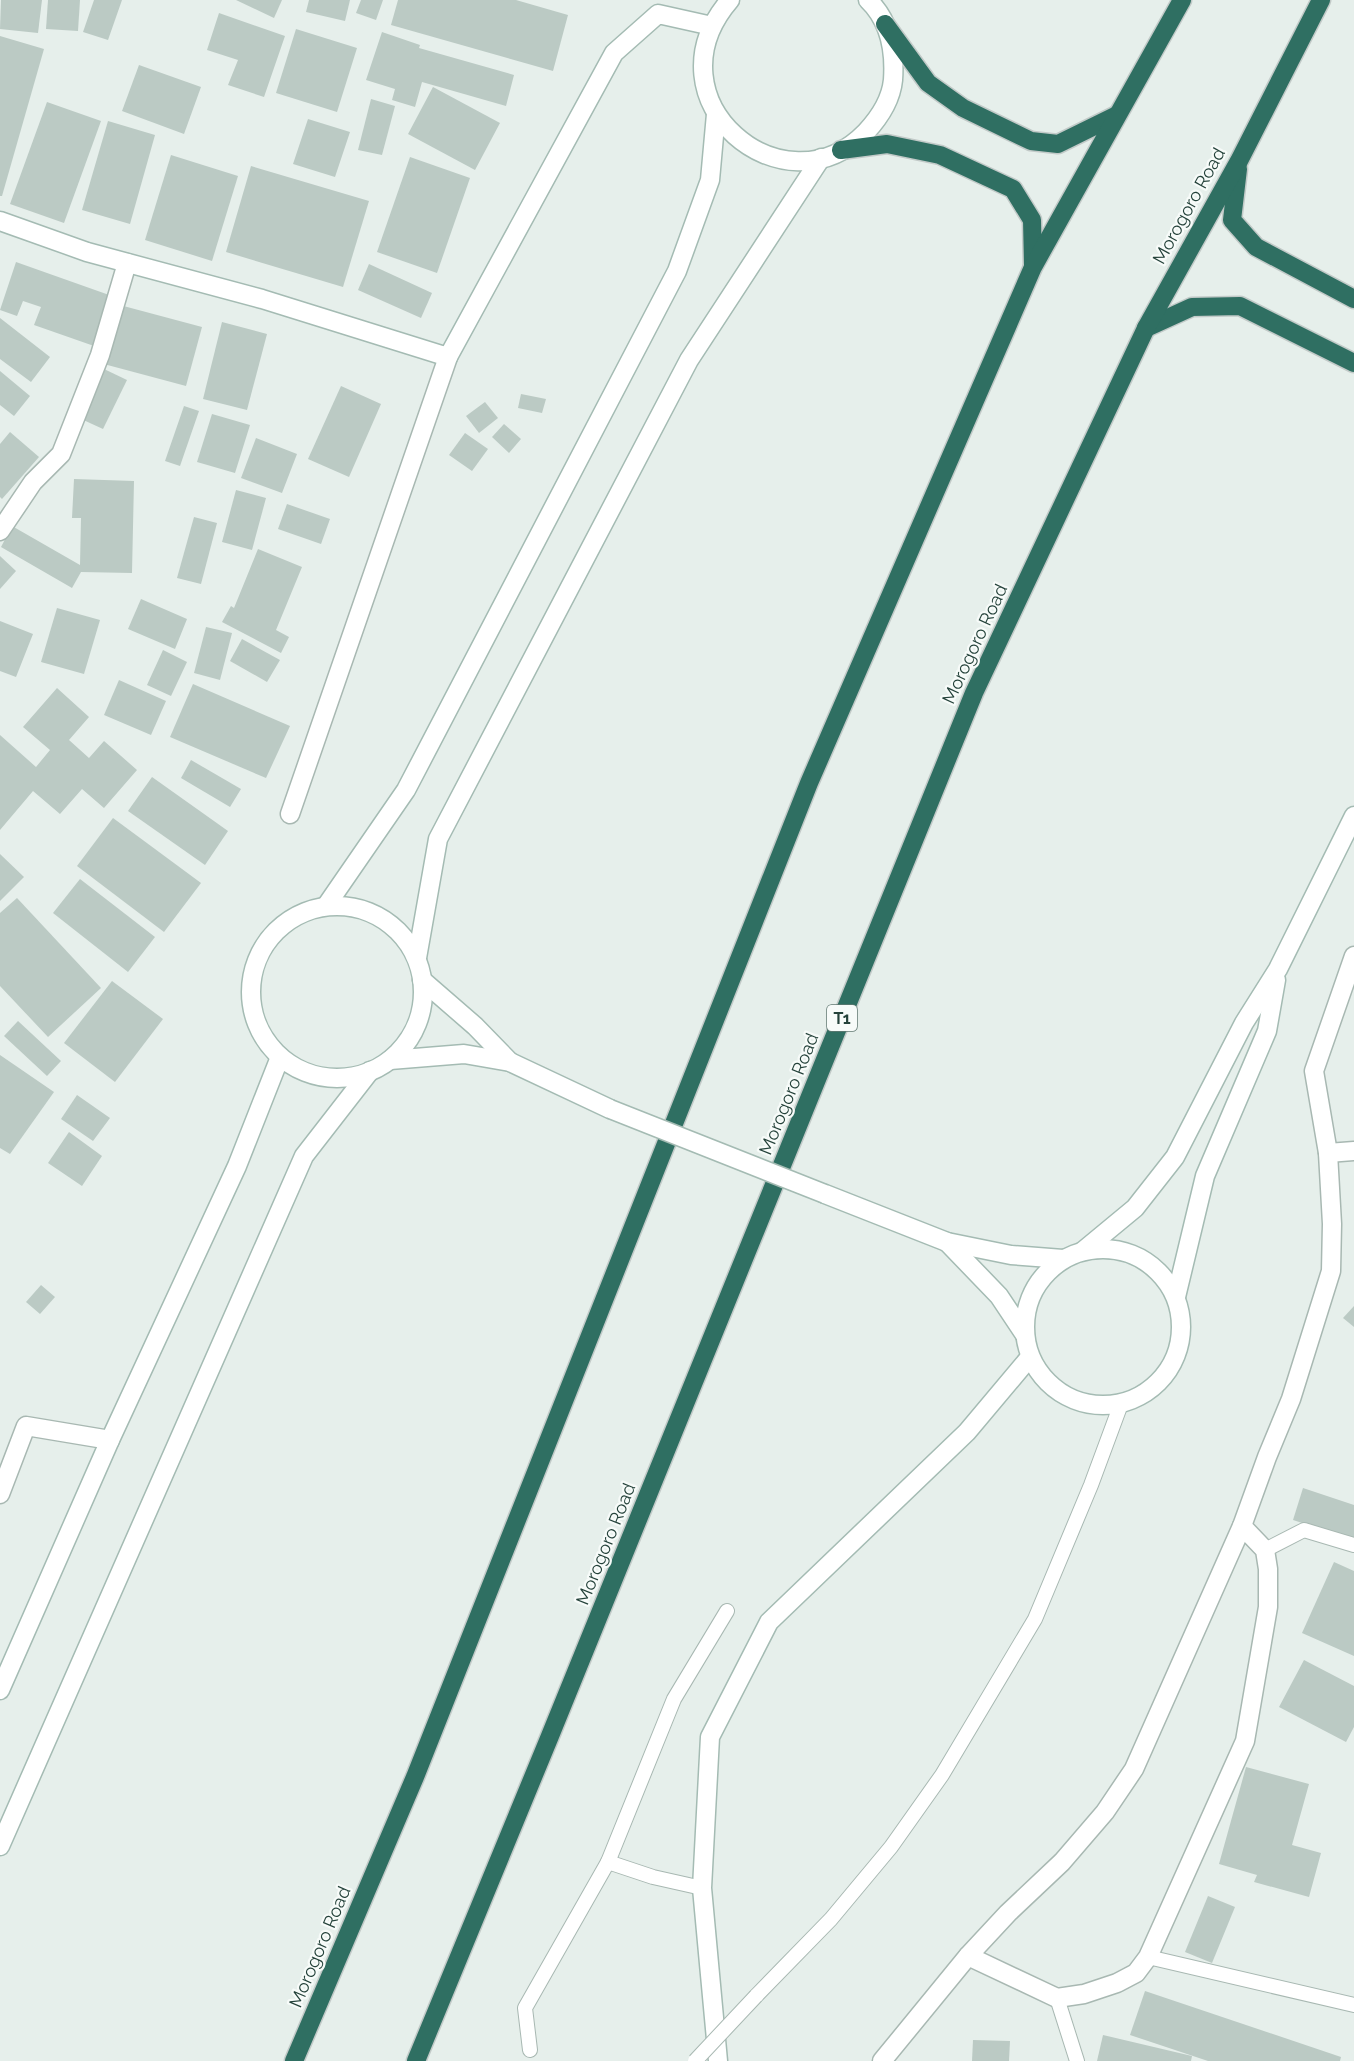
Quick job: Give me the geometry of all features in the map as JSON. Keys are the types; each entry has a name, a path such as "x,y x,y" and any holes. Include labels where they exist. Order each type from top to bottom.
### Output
{"highway":[{"name":"Morogoro Road","path":"294,2061 415,1777 809,783 1033,267 1182,0"},
{"name":"Morogoro Road","path":"416,2061 974,693 1146,328 1239,161 1321,0"},
{"path":"885,24 928,83 963,108 1031,141 1058,144 1117,115"},
{"path":"841,150 887,144 940,155 1012,189 1032,220 1033,267"},
{"path":"1239,161 1232,220 1256,248 1354,299"},
{"path":"1146,328 1192,307 1240,306 1354,363"}],"street":[{"path":"290,814 448,357 614,53 658,14 722,10 704,56 704,76 708,96 716,114 744,143 762,153 781,159 801,161 821,158 859,139 885,106 892,86 894,64 892,43 885,24 868,0"},
{"path":"326,906 406,790 677,271 711,180 716,114"},
{"path":"417,958 438,839 689,360 821,158"},
{"path":"0,221 87,252 262,299 448,357"},
{"path":"0,531 33,482 61,454 100,355 127,263"},
{"path":"1083,1251 1135,1208 1174,1157 1244,1023 1278,969 1354,816"},
{"path":"326,906 348,906 370,912 390,923 405,938 417,958 422,980 423,1002 417,1024 406,1043 390,1060 370,1071 349,1077 326,1077 304,1071 280,1057 258,1025 252,1003 252,981 258,959 269,939 285,923 304,912 326,906"},
{"path":"882,2061 968,1956 1008,1913 1062,1862 1105,1812 1134,1769 1242,1526 1267,1457 1292,1399 1331,1271 1332,1224 1328,1152 1314,1071 1354,956"},
{"path":"1176,1297 1205,1176 1267,1031 1278,969"},
{"path":"422,980 475,1026 510,1062"},
{"path":"390,1060 464,1054 510,1062 610,1108 947,1242 1011,1255 1063,1259"},
{"path":"0,1690 110,1440 237,1166 280,1057"},
{"path":"0,1846 304,1156 370,1071"},
{"path":"1328,1152 1354,1151"},
{"path":"947,1242 999,1296 1025,1335"},
{"path":"1106,1248 1128,1252 1148,1262 1165,1278 1176,1297 1181,1319 1180,1341 1173,1362 1160,1381 1143,1395 1121,1404 1099,1406 1077,1402 1057,1391 1041,1376 1030,1357 1025,1335 1025,1313 1033,1292 1046,1273 1063,1259 1083,1251 1106,1248"},
{"path":"718,2061 702,1888 710,1737 769,1622 967,1432 1030,1357"},
{"path":"0,1494 5,1469 26,1426 110,1440"},
{"path":"968,1956 1058,1998 1084,1994 1118,1983 1136,1973 1148,1957 1245,1741 1268,1607 1268,1569 1265,1550 1242,1526"}],"lane":[{"path":"695,2061 831,1919 891,1847 942,1775 1035,1619 1091,1485 1121,1404"},
{"path":"1265,1550 1304,1530 1354,1545"},
{"path":"530,2050 525,2008 608,1862 674,1699 727,1611"},
{"path":"608,1862 653,1877 702,1888"},
{"path":"1148,1957 1354,2005"},
{"path":"1058,1998 1077,2061"}],"building":[{"path":"1,0 42,0 38,33 0,29"},
{"path":"48,0 80,0 78,31 46,29"},
{"path":"94,0 122,0 108,40 83,32"},
{"path":"236,0 282,0 274,18"},
{"path":"309,0 350,0 345,21 306,12"},
{"path":"361,0 383,0 376,20 356,13"},
{"path":"398,0 516,0 568,15 553,71 391,25"},
{"path":"219,13 285,36 264,97 228,85 238,60 207,50"},
{"path":"296,29 357,48 337,112 276,93"},
{"path":"382,32 420,45 419,48 514,75 506,106 422,82 415,107 392,100 395,89 366,80"},
{"path":"0,36 44,49 2,196 0,196"},
{"path":"139,65 201,87 184,134 122,111"},
{"path":"433,87 500,123 475,170 408,134"},
{"path":"371,99 395,106 382,155 358,150"},
{"path":"47,102 101,121 64,223 10,204"},
{"path":"308,119 350,132 335,177 293,164"},
{"path":"108,121 155,135 130,224 82,210"},
{"path":"171,155 238,176 212,261 145,240"},
{"path":"410,157 470,178 437,273 377,252"},
{"path":"251,166 369,201 343,287 226,252"},
{"path":"16,262 112,296 94,346 34,325 41,307 23,301 17,316 0,310"},
{"path":"369,264 432,293 421,318 358,290"},
{"path":"116,304 202,327 186,386 100,363"},
{"path":"0,318 50,357 31,382 0,359"},
{"path":"222,322 267,334 247,410 203,399"},
{"path":"104,369 127,380 103,429 79,418"},
{"path":"0,371 30,396 14,416 0,405"},
{"path":"341,386 381,404 349,477 308,459"},
{"path":"521,394 546,399 542,413 518,408"},
{"path":"485,402 498,418 479,433 466,416"},
{"path":"184,406 199,411 180,466 165,461"},
{"path":"212,414 250,425 235,473 197,462"},
{"path":"504,424 521,439 509,453 492,437"},
{"path":"10,432 39,457 2,499 0,497 0,444"},
{"path":"465,433 488,449 472,471 449,455"},
{"path":"256,438 297,454 282,493 241,478"},
{"path":"74,479 134,481 132,573 81,572 72,588 1,547 12,526 80,565 81,518 72,518"},
{"path":"236,490 266,498 252,550 222,542"},
{"path":"287,504 330,519 321,544 278,529"},
{"path":"194,517 217,523 201,584 177,578"},
{"path":"258,549 302,567 276,630 289,637 281,653 222,622 231,606 234,608"},
{"path":"0,556 16,571 0,589"},
{"path":"141,599 187,619 175,649 128,629"},
{"path":"57,608 100,620 84,674 41,662"},
{"path":"0,621 33,634 16,677 0,671"},
{"path":"206,627 232,633 220,680 194,673"},
{"path":"242,639 280,660 267,682 230,661"},
{"path":"163,650 187,662 171,696 147,685"},
{"path":"119,680 166,701 151,735 104,715"},
{"path":"193,684 290,726 266,778 170,737"},
{"path":"57,688 89,717 69,740 89,758 104,741 137,770 104,808 82,789 60,814 33,791 0,830 0,735 36,767 50,750 23,727"},
{"path":"191,760 241,789 230,807 181,778"},
{"path":"152,777 228,831 205,865 128,811"},
{"path":"113,818 201,883 164,932 77,866"},
{"path":"0,854 24,877 0,901"},
{"path":"80,879 155,937 128,972 53,913"},
{"path":"17,898 101,988 48,1037 0,986 0,913"},
{"path":"112,981 163,1019 115,1082 64,1043"},
{"path":"18,1021 61,1061 47,1076 4,1036"},
{"path":"0,1055 54,1092 10,1154 0,1148"},
{"path":"77,1095 110,1118 93,1141 61,1119"},
{"path":"69,1132 102,1156 82,1186 48,1163"},
{"path":"41,1285 55,1297 40,1314 26,1302"},
{"path":"1354,1306 1354,1327 1343,1318"},
{"path":"1303,1488 1354,1505 1354,1540 1293,1520"},
{"path":"1334,1562 1354,1571 1354,1656 1302,1633"},
{"path":"1304,1660 1354,1686 1354,1727 1346,1742 1279,1707"},
{"path":"1246,1767 1309,1784 1292,1845 1321,1853 1309,1897 1254,1882 1257,1875 1219,1864"},
{"path":"1208,1896 1235,1907 1212,1963 1185,1952"},
{"path":"1145,1991 1341,2057 1340,2061 1208,2061 1130,2035"},
{"path":"1103,2035 1192,2056 1191,2061 1097,2061"},
{"path":"973,2040 1010,2041 1009,2061 972,2061"}]}
